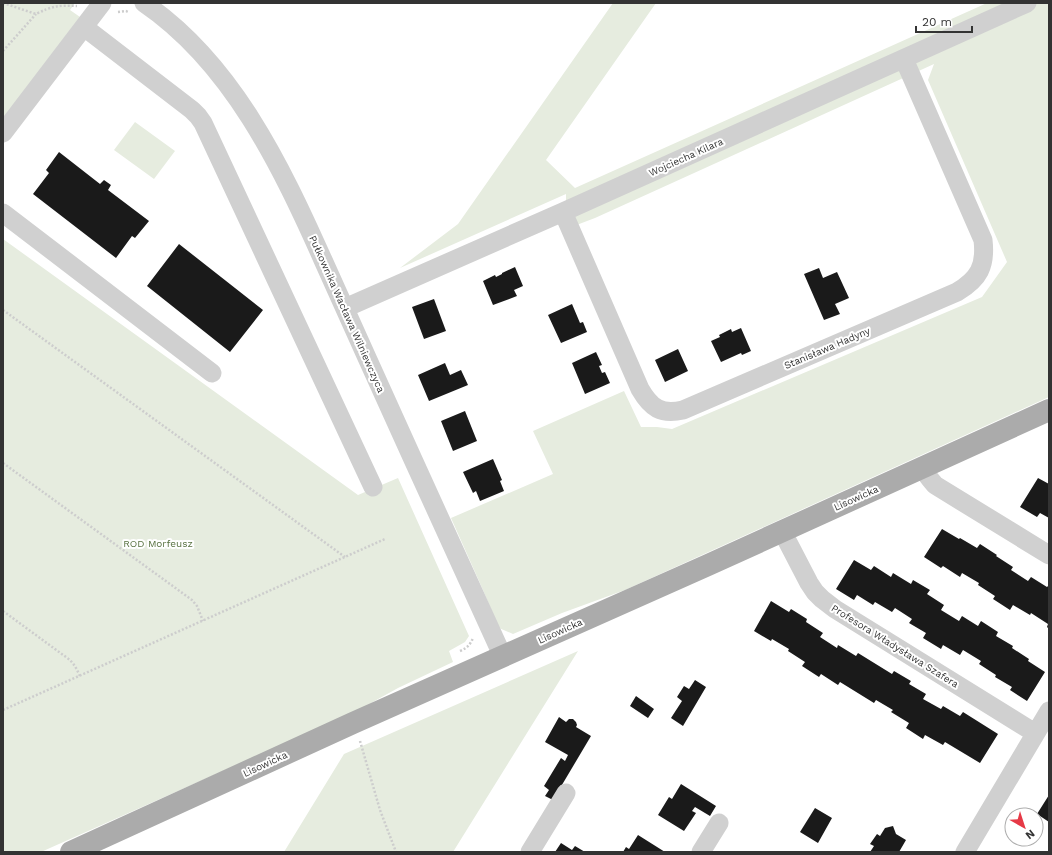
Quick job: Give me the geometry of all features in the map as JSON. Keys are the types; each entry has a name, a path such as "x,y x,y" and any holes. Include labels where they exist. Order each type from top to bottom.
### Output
{"main road":[{"name":"Lisowicka","path":"71,852 353,723 1049,410"}],"street":[{"name":"Wojciecha Kilara","path":"345,308 563,212 1027,3"},
{"name":"Pułkownika Wacława Wilniewczyca","path":"138,9 161,15 193,44 238,100 260,133 279,167 309,229 502,656"},
{"path":"3,133 84,28 108,10"},
{"path":"84,28 192,110 203,123 374,487"},
{"name":"Stanisława Hadyny","path":"563,212 640,389 650,404 658,410 667,412 683,410 957,292 974,279 980,270 984,260 983,240 904,59"},
{"path":"3,213 212,373"},
{"path":"922,468 935,485 1049,555"},
{"name":"Profesora Władysława Szafera","path":"782,531 809,583 822,599 835,609 1035,733"},
{"path":"965,852 1049,711"},
{"path":"530,852 566,793"},
{"path":"701,852 719,823"}],"path":[{"path":"3,3 36,14"},
{"path":"3,51 36,14 47,8 59,5 80,6"},
{"path":"108,10 117,12 138,9"},
{"path":"3,310 345,557"},
{"path":"3,463 192,600 197,606 203,621"},
{"path":"3,710 385,538"},
{"path":"3,611 70,660 80,676"},
{"path":"459,652 467,648 471,643 473,632"},
{"path":"353,723 359,737 380,810 396,852"}],"green space":[{"path":"3,3 75,3 70,10 80,17 3,119"},
{"path":"613,3 656,3 546,160 575,188 987,3 1049,3 1049,397 625,590 562,613 513,634 499,628 451,518 553,474 533,431 624,391 641,427 672,429 982,297 1007,262 928,80 934,64 595,218 566,229 566,194 400,268 458,224"},
{"path":"135,122 175,151 154,179 114,150"},
{"name":"ROD Morfeusz","path":"3,239 358,495 398,478 469,636 465,642 449,651 453,662 398,688 353,713 41,852 3,852"},
{"path":"578,651 453,852 284,852 344,754"}],"building":[{"path":"59,152 100,184 104,180 111,185 108,190 149,221 135,238 132,236 116,258 33,194 49,173 46,170"},
{"path":"179,244 263,310 230,352 147,286"},
{"path":"515,267 523,286 514,290 517,296 493,305 483,281 495,275 496,277"},
{"path":"819,268 823,278 837,272 849,298 835,304 840,314 824,320 804,274"},
{"path":"434,299 446,331 424,339 412,307"},
{"path":"572,304 580,323 583,322 587,332 561,343 548,315"},
{"path":"741,328 751,351 742,355 741,353 721,362 711,341 720,337 719,335 731,329 732,332"},
{"path":"678,349 688,371 665,382 655,360"},
{"path":"596,352 602,365 599,366 602,373 605,372 610,383 585,394 572,363"},
{"path":"445,363 450,375 461,370 468,385 429,401 418,375"},
{"path":"465,411 477,441 453,451 441,421"},
{"path":"493,459 502,480 500,481 504,491 480,501 476,491 473,493 463,472"},
{"path":"1038,478 1049,484 1049,518 1040,513 1037,517 1020,507"},
{"path":"942,529 977,548 980,544 1013,567 1011,570 1028,581 1031,577 1047,587 1049,585 1049,629 1047,627 1048,624 1031,613 1030,615 1013,605 1010,610 993,599 995,596 978,585 979,583 962,573 960,577 943,566 941,568 924,557"},
{"path":"854,560 871,570 874,566 891,577 893,573 911,584 913,580 930,590 927,594 944,605 941,610 959,621 962,616 978,626 981,621 998,632 996,636 1013,646 1012,648 1029,659 1028,661 1045,672 1027,701 1010,690 1012,687 995,677 996,675 979,664 981,661 963,650 960,655 943,645 941,649 923,638 926,633 909,623 912,619 895,608 892,612 875,602 873,605 857,595 854,600 836,589"},
{"path":"771,601 789,612 791,609 807,619 806,622 823,633 820,637 837,648 838,645 856,656 858,653 892,674 894,671 911,681 909,684 926,694 923,699 941,709 943,706 960,716 963,712 998,734 980,763 945,742 943,745 925,735 923,739 906,728 909,723 891,712 893,710 876,700 874,703 840,682 838,685 821,674 819,677 802,666 805,662 788,651 789,649 754,631"},
{"path":"695,680 706,687 683,726 671,718 682,701 677,697 684,686 689,689"},
{"path":"636,696 654,709 648,718 630,706"},
{"path":"559,717 566,722 569,719 573,719 576,722 576,727 591,736 553,800 545,796 549,790 544,786 561,758 565,761 568,755 545,742"},
{"path":"681,784 716,806 710,816 695,807 692,811 696,813 684,831 658,815 669,797 672,799"},
{"path":"1049,795 1049,822 1044,819 1044,807 1041,807"},
{"path":"815,808 832,818 818,843 800,832"},
{"path":"893,826 896,834 906,840 899,852 870,852 874,846 870,844 877,834 880,836 885,828"},
{"path":"638,835 665,852 623,852 626,847 629,849"},
{"path":"561,843 572,850 575,846 585,852 555,852"}]}
